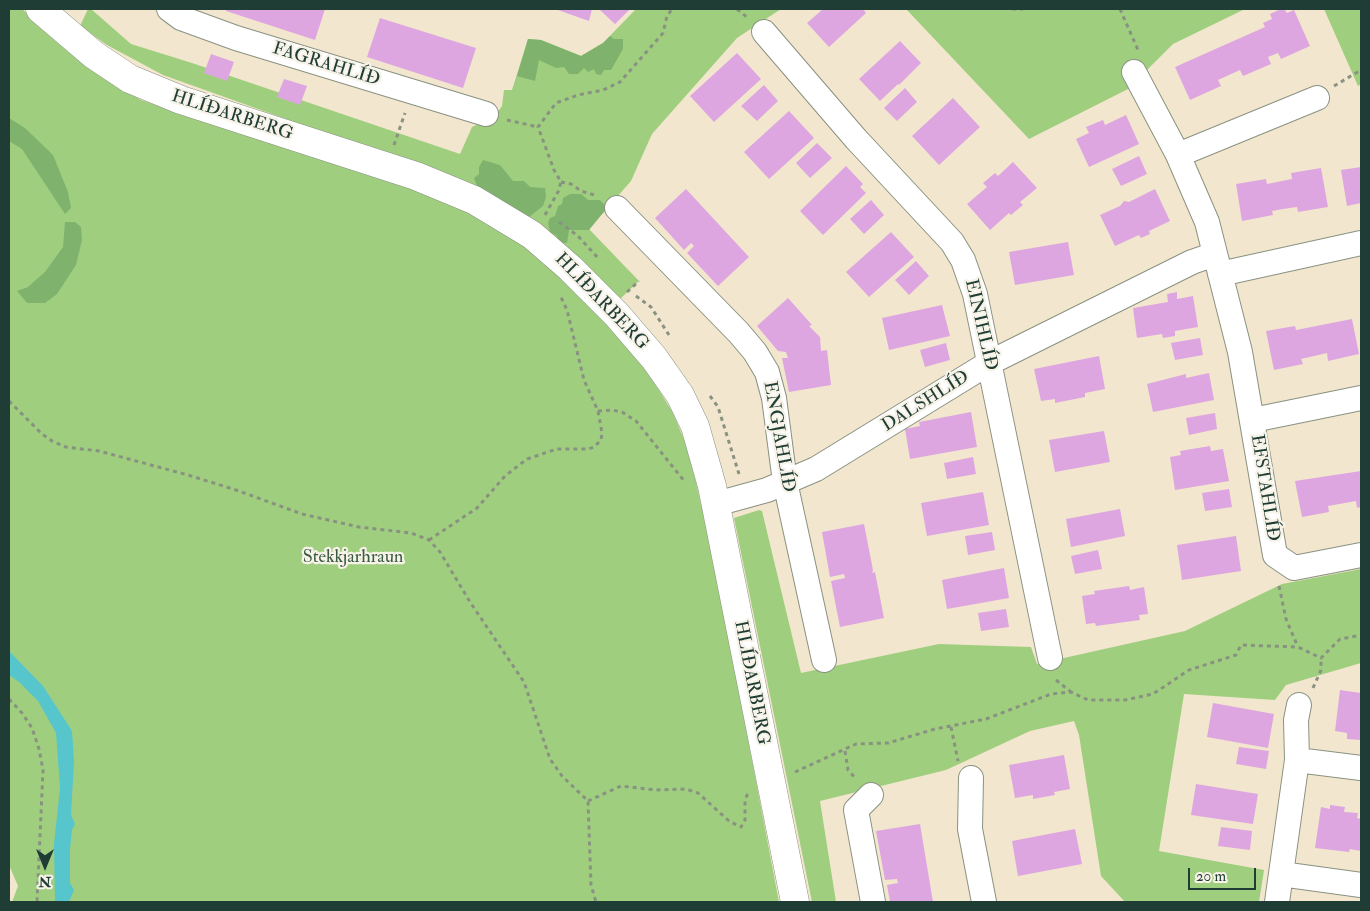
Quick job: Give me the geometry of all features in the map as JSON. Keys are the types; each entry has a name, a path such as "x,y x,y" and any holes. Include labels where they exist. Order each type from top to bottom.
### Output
{"street":[{"name":"HLÍÐARBERG","path":"40,9 94,55 130,80 181,100 444,187 474,200 539,219 570,268 603,301 654,358 680,395 694,426 714,495 795,902"},
{"name":"FAGRAHLÍÐ","path":"169,9 181,18 236,38 486,114"},
{"name":"EINIHLÍÐ","path":"764,32 856,139 952,242 971,279 1050,658"},
{"name":"EFSTAHLÍÐ","path":"1134,72 1178,155 1208,222 1240,352 1253,420 1274,555 1294,568 1361,555"},
{"path":"1178,155 1317,98"},
{"name":"ENGJAHLÍÐ","path":"618,208 755,352 767,372 774,398 785,482 824,660"},
{"path":"1217,264 1361,243"},
{"name":"DALSHLÍÐ","path":"714,495 744,495 768,490 816,470 989,363 1192,262 1217,264"},
{"name":"EFSTAHLÍÐ","path":"1253,420 1361,398"},
{"path":"1276,902 1298,760 1296,720 1299,705"},
{"path":"1298,760 1361,768"},
{"path":"971,778 969,802 970,829 984,902"},
{"path":"871,795 856,810 873,902"},
{"path":"1281,874 1361,884"}],"path":[{"path":"538,127 556,103 578,95 603,90 620,82 662,33 667,16 672,9"},
{"path":"1012,9 1023,9"},
{"path":"1120,9 1140,56 1134,72"},
{"path":"1317,98 1348,76 1361,70"},
{"path":"386,167 413,91"},
{"path":"486,114 538,127"},
{"path":"538,127 554,170 561,182 596,194 618,208"},
{"path":"561,182 539,219 578,236 604,264"},
{"path":"623,284 651,307 672,338"},
{"path":"429,540 477,508 505,476 528,459 557,448 588,448 598,444 602,433 598,411 579,365 567,310 557,292"},
{"path":"708,392 718,407 744,495"},
{"path":"9,401 42,434 57,444 99,451 188,475 302,514 359,527 411,533 429,540 440,552 470,602 524,682 550,759 562,776 588,801 591,885 596,902"},
{"path":"598,411 612,410 629,416 648,434 674,472 688,486 700,488 714,495"},
{"path":"1274,555 1274,570 1280,590 1281,604 1298,646"},
{"path":"1299,705 1309,694 1316,681 1321,670 1321,658 1340,639 1361,635"},
{"path":"588,801 621,786 661,790 686,789 698,793 729,821 741,827 745,820 745,800 748,793 771,780 845,751 856,744 888,743 935,729 986,719 1051,694 1071,692 1088,700 1125,700 1153,694 1189,670 1236,655 1241,645 1298,646 1321,658"},
{"path":"9,699 32,728 38,741 43,770 37,902"},
{"path":"951,727 959,767 971,778"},
{"path":"845,751 848,770 871,795"}],"green space":[{"name":"Stekkjarhraun","path":"9,9 22,9 99,75 141,100 458,204 531,246 570,281 649,374 673,413 688,449 712,550 779,902 12,902 18,886 9,865"},
{"path":"88,9 91,9 131,44 460,154 472,127 495,116 502,106 504,90 512,90 528,39 541,40 581,56 603,43 636,9 781,9 737,38 652,134 631,181 589,229 639,281 620,299 401,160 163,75 107,45 80,26"},
{"path":"906,9 1245,9 1173,44 1128,89 1029,139"},
{"path":"1324,9 1361,9 1361,84 1358,86"},
{"path":"610,36 614,39 623,39 623,49 611,70 604,70 601,75 596,74 594,69 588,72 584,68 578,74 569,74 564,67 556,68 539,60 535,81 517,76 528,39 541,40 581,56 603,43"},
{"path":"9,118 25,128 53,155 68,192 71,208 65,214 22,149 9,141"},
{"path":"483,160 500,165 513,181 524,181 530,187 545,188 546,197 543,206 529,217 477,186 474,178 479,174 479,167"},
{"path":"570,194 581,194 588,200 600,200 607,208 589,230 569,230 567,243 561,243 556,235 550,232 548,223 550,218 555,216 558,206 562,204 563,198"},
{"path":"65,222 75,222 81,227 82,240 76,265 57,294 45,303 27,303 17,291 28,287 45,272 63,247"},
{"path":"759,510 762,511 801,673 939,644 1031,647 1037,664 1185,631 1282,584 1361,569 1361,663 1286,685 1275,700 1184,694 1159,851 1264,870 1259,902 1125,902 1101,876 1079,735 1074,721 1030,731 946,770 820,801 836,902 812,902 734,518"}],"water":[{"path":"9,651 43,686 72,731 74,761 71,815 75,824 72,830 70,849 70,883 74,890 69,902 55,902 54,844 60,788 56,733 38,701 9,675"}],"building":[{"path":"226,9 325,9 315,40 226,11"},
{"path":"555,9 592,9 589,21"},
{"path":"630,9 615,24 600,10"},
{"path":"823,9 863,9 866,13 829,47 807,23"},
{"path":"1284,9 1287,13 1294,10 1310,46 1281,59 1278,53 1268,57 1271,64 1243,76 1240,70 1218,80 1221,86 1190,100 1175,67 1265,27 1263,23 1272,19 1270,14"},
{"path":"380,18 476,48 463,88 367,57"},
{"path":"900,41 921,63 880,101 859,79"},
{"path":"737,53 761,79 714,122 690,96"},
{"path":"211,54 234,62 227,81 204,73"},
{"path":"284,79 307,86 300,105 277,97"},
{"path":"764,85 778,101 757,121 741,106"},
{"path":"905,88 917,102 897,121 884,108"},
{"path":"953,98 980,127 939,165 912,136"},
{"path":"789,111 814,138 769,179 744,152"},
{"path":"1126,115 1139,144 1089,167 1076,139 1089,133 1086,127 1103,120 1105,125"},
{"path":"817,143 832,158 810,178 796,163"},
{"path":"1139,156 1147,174 1121,186 1112,169"},
{"path":"1013,162 1037,188 1020,202 1023,205 1011,215 1009,213 990,230 967,204 987,187 983,183 995,173 998,176"},
{"path":"846,166 863,184 860,187 866,193 823,235 800,211"},
{"path":"1361,167 1361,203 1347,206 1341,170"},
{"path":"1321,168 1328,207 1298,212 1297,207 1283,209 1272,211 1273,215 1242,221 1236,184 1266,179 1267,184 1292,179 1291,173"},
{"path":"686,189 749,257 718,286 687,253 694,246 691,243 684,250 655,218"},
{"path":"1155,189 1170,221 1149,231 1150,234 1141,238 1139,235 1115,246 1100,215 1120,206 1124,201 1129,202"},
{"path":"871,200 884,215 864,234 850,219"},
{"path":"891,232 914,257 869,297 846,272"},
{"path":"1068,242 1074,275 1015,285 1009,252"},
{"path":"916,261 929,276 909,295 895,280"},
{"path":"1177,292 1177,299 1193,296 1198,327 1175,331 1175,336 1163,338 1162,334 1137,338 1133,308 1168,302 1167,294"},
{"path":"788,298 812,325 809,326 820,337 821,351 827,350 831,385 789,392 782,358 788,358 786,352 778,351 757,326"},
{"path":"942,305 950,336 889,350 882,318"},
{"path":"1352,319 1359,354 1328,361 1327,353 1301,359 1303,364 1274,370 1266,331 1295,326 1296,330"},
{"path":"1200,338 1203,355 1175,360 1171,343"},
{"path":"946,343 950,360 925,367 920,350"},
{"path":"1099,356 1105,389 1085,393 1085,397 1055,403 1055,399 1041,401 1034,369"},
{"path":"1209,373 1214,400 1153,412 1147,384 1186,374 1186,378"},
{"path":"971,412 977,447 910,459 905,429 920,426 919,422"},
{"path":"1215,413 1217,429 1189,435 1186,418"},
{"path":"1104,431 1110,462 1055,472 1049,440"},
{"path":"1210,446 1211,451 1223,449 1229,481 1175,490 1170,457 1181,455 1180,451"},
{"path":"973,457 976,474 947,479 944,463"},
{"path":"1361,471 1361,507 1357,508 1356,501 1328,506 1329,512 1302,517 1295,481"},
{"path":"1229,489 1232,507 1205,511 1202,493"},
{"path":"983,492 989,525 927,536 921,503"},
{"path":"1120,509 1125,536 1071,547 1066,519"},
{"path":"864,524 872,573 875,572 884,618 840,627 831,581 845,578 844,574 830,577 822,532"},
{"path":"992,532 995,550 968,555 965,536"},
{"path":"1236,536 1241,571 1182,580 1177,545"},
{"path":"1098,550 1102,569 1075,574 1071,556"},
{"path":"1004,568 1009,598 947,609 942,580"},
{"path":"1129,586 1130,590 1144,587 1148,614 1139,615 1140,620 1096,626 1095,623 1086,624 1082,596 1095,594 1094,591"},
{"path":"1006,609 1009,627 981,631 978,613"},
{"path":"1340,690 1361,693 1361,740 1347,739 1347,733 1335,731"},
{"path":"1213,703 1274,714 1268,748 1207,737"},
{"path":"1239,747 1269,751 1266,769 1236,764"},
{"path":"1064,755 1070,789 1054,792 1055,795 1033,799 1033,795 1015,798 1009,765"},
{"path":"1196,784 1258,794 1253,824 1191,815"},
{"path":"1330,805 1345,807 1344,812 1358,813 1357,818 1361,819 1361,851 1350,849 1349,852 1315,848 1321,807 1330,809"},
{"path":"920,824 933,902 890,902 887,885 898,883 897,879 885,880 876,831"},
{"path":"1221,827 1252,831 1250,850 1218,846"},
{"path":"1075,829 1082,864 1018,876 1012,841"}]}
